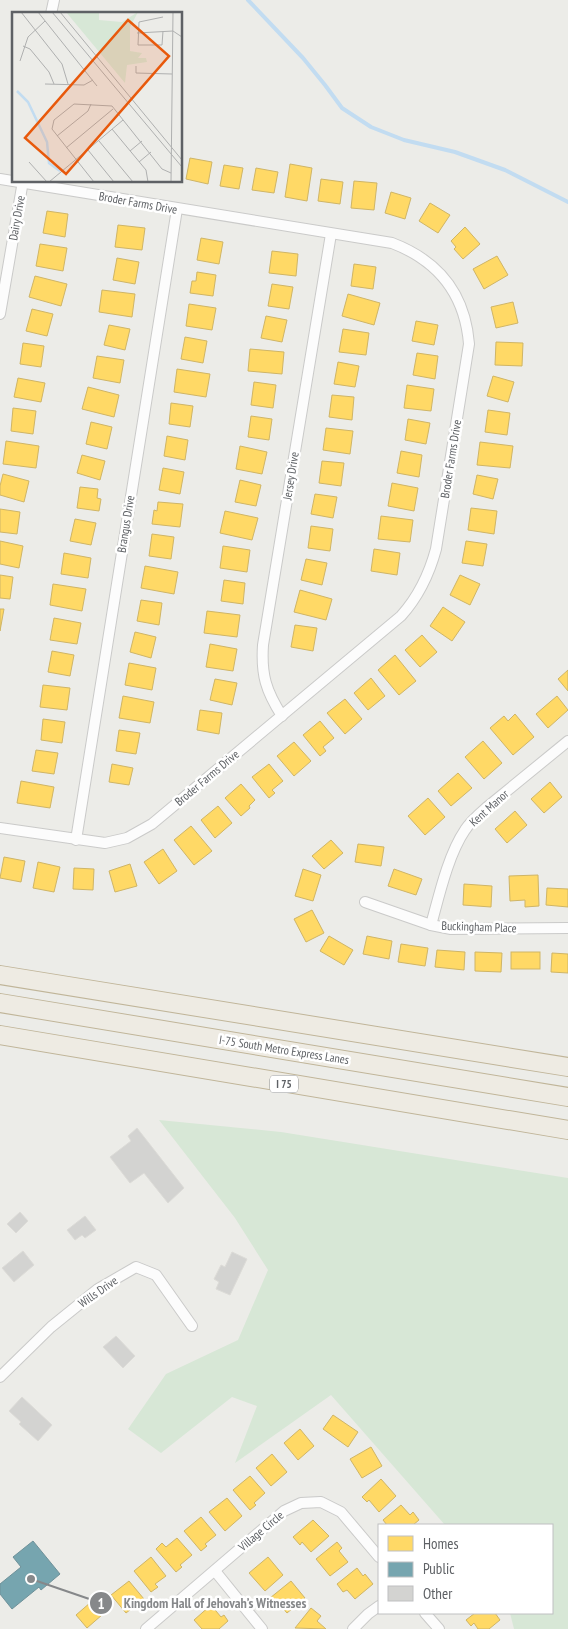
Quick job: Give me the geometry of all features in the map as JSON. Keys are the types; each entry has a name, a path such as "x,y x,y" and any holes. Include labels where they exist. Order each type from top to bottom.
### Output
{"highway":[{"path":"0,975 568,1067"},
{"name":"I-75 South Metro Express Lanes","path":"0,1003 568,1097"},
{"name":"I 75","path":"0,1035 568,1130"}],"street":[{"name":"Broder Farms Drive","path":"0,828 105,843 127,838 152,824 401,616 412,604 421,588 436,550 469,344 467,324 462,306 452,289 424,259 410,250 392,243 177,209 23,182"},
{"name":"Dairy Drive","path":"0,314 23,182"},
{"name":"Brangus Drive","path":"76,840 177,209"},
{"name":"Jersey Drive","path":"282,716 269,695 262,661 263,645 331,234"},
{"name":"Kent Manor","path":"430,925 452,856 464,831 473,819 568,741"},
{"name":"Buckingham Place","path":"365,902 430,925 451,929 568,928"},
{"name":"Wills Drive","path":"0,1377 52,1327 98,1289 136,1267 156,1275 192,1326"},
{"name":"Village Circle","path":"146,1629 284,1511 301,1503 320,1502 342,1512 378,1556"},
{"path":"215,1571 262,1629"},
{"path":"353,1629 378,1607"},
{"path":"426,1614 438,1629"}],"green space":[{"path":"159,1120 281,1132 568,1178 568,1629 514,1629 510,1614 553,1614 553,1524 444,1524 331,1395 235,1463 257,1406 232,1397 161,1453 128,1429 166,1374 238,1340 268,1270 235,1218"}],"building: Homes":[{"path":"190,158 212,162 208,184 186,179"},
{"path":"290,164 312,168 307,201 285,197"},
{"path":"224,165 243,168 239,189 220,186"},
{"path":"256,168 278,172 274,193 252,190"},
{"path":"321,179 343,182 340,204 318,201"},
{"path":"354,181 377,183 374,210 351,208"},
{"path":"391,192 411,198 405,219 385,213"},
{"path":"430,203 450,215 438,233 419,221"},
{"path":"47,211 68,214 65,237 43,233"},
{"path":"118,225 145,228 142,250 115,247"},
{"path":"465,227 480,244 463,259 454,249 456,247 451,241"},
{"path":"201,238 223,242 219,264 197,260"},
{"path":"40,244 67,248 63,271 36,266"},
{"path":"272,251 298,254 296,276 269,273"},
{"path":"497,256 508,275 484,289 473,269"},
{"path":"117,258 139,262 135,284 113,280"},
{"path":"354,264 376,267 373,289 351,286"},
{"path":"197,272 216,275 213,296 190,293 192,281 196,281"},
{"path":"35,276 67,284 61,306 29,297"},
{"path":"272,284 293,287 289,309 268,306"},
{"path":"102,290 135,294 132,317 99,312"},
{"path":"348,294 380,303 374,325 342,316"},
{"path":"513,302 518,323 496,328 491,307"},
{"path":"189,304 216,308 212,330 186,326"},
{"path":"32,309 53,314 47,336 26,331"},
{"path":"266,316 287,320 282,342 261,338"},
{"path":"416,321 438,325 434,345 412,341"},
{"path":"109,325 130,329 125,350 104,345"},
{"path":"343,329 369,333 366,355 339,352"},
{"path":"185,337 207,341 203,363 181,359"},
{"path":"496,342 523,343 522,366 495,365"},
{"path":"23,343 44,346 41,367 20,364"},
{"path":"250,349 284,352 282,374 248,371"},
{"path":"417,353 438,356 435,379 413,375"},
{"path":"97,356 124,360 120,383 93,378"},
{"path":"338,362 359,366 355,387 334,384"},
{"path":"177,369 210,374 206,397 174,392"},
{"path":"493,376 514,382 508,402 487,396"},
{"path":"18,378 45,383 41,402 14,397"},
{"path":"254,382 276,385 273,408 251,405"},
{"path":"407,385 434,389 431,411 404,408"},
{"path":"88,387 119,395 114,417 82,409"},
{"path":"332,395 354,397 352,420 329,417"},
{"path":"171,403 193,406 190,427 169,424"},
{"path":"13,408 36,411 33,434 11,431"},
{"path":"488,410 510,413 507,435 485,432"},
{"path":"251,416 272,419 269,440 248,437"},
{"path":"408,419 430,423 426,444 405,440"},
{"path":"91,422 112,427 107,449 86,444"},
{"path":"326,428 353,431 350,454 323,450"},
{"path":"167,436 188,440 185,460 164,456"},
{"path":"6,441 39,446 36,468 3,464"},
{"path":"480,442 513,446 510,468 477,465"},
{"path":"240,446 267,452 262,474 236,469"},
{"path":"401,451 422,455 419,477 397,473"},
{"path":"82,455 105,461 100,480 77,473"},
{"path":"322,461 344,463 341,486 319,483"},
{"path":"163,468 184,472 180,494 159,490"},
{"path":"3,474 29,481 24,502 0,495"},
{"path":"477,475 498,479 493,499 473,494"},
{"path":"240,480 261,485 256,506 235,502"},
{"path":"392,483 418,488 414,511 388,506"},
{"path":"80,487 98,489 97,498 101,499 99,511 77,508"},
{"path":"315,494 337,497 333,518 311,514"},
{"path":"158,502 183,504 180,527 152,524 154,510 157,511"},
{"path":"471,508 497,511 494,534 468,530"},
{"path":"0,509 20,512 17,534 0,532"},
{"path":"225,511 258,518 252,540 220,533"},
{"path":"381,516 413,520 410,542 378,539"},
{"path":"75,519 96,523 91,545 70,541"},
{"path":"311,526 333,529 330,551 308,548"},
{"path":"152,534 174,537 171,559 149,556"},
{"path":"0,541 23,546 19,568 0,564"},
{"path":"466,541 487,544 483,566 462,563"},
{"path":"223,546 250,550 247,572 220,568"},
{"path":"374,549 400,553 397,575 371,571"},
{"path":"64,553 91,558 88,578 61,574"},
{"path":"306,559 327,563 322,585 301,580"},
{"path":"145,566 178,572 174,594 141,588"},
{"path":"0,575 13,577 10,599 0,598"},
{"path":"460,575 480,584 470,605 450,595"},
{"path":"224,580 245,583 243,604 221,601"},
{"path":"53,584 86,589 82,611 50,605"},
{"path":"300,590 332,599 326,620 294,612"},
{"path":"141,600 162,603 159,625 137,621"},
{"path":"443,607 465,622 452,641 430,626"},
{"path":"0,609 4,609 0,631"},
{"path":"207,611 240,615 237,637 204,633"},
{"path":"54,618 81,623 77,644 50,640"},
{"path":"295,625 317,628 313,651 291,647"},
{"path":"135,632 156,637 151,658 130,652"},
{"path":"422,635 437,652 420,667 405,650"},
{"path":"210,644 237,649 233,671 206,667"},
{"path":"52,651 74,655 70,676 48,672"},
{"path":"395,655 416,681 399,695 378,670"},
{"path":"129,663 156,668 152,690 125,685"},
{"path":"568,670 568,691 558,679"},
{"path":"371,678 385,696 368,710 354,693"},
{"path":"215,679 237,683 232,705 210,700"},
{"path":"43,685 70,688 67,710 40,707"},
{"path":"123,696 154,702 150,723 119,718"},
{"path":"557,696 568,710 548,728 536,714"},
{"path":"345,699 362,719 345,734 327,713"},
{"path":"200,710 222,713 219,734 197,730"},
{"path":"515,714 534,737 513,755 490,728 504,716 508,721"},
{"path":"43,719 65,722 62,743 41,740"},
{"path":"320,721 334,738 323,747 326,751 320,756 303,735"},
{"path":"119,730 140,733 136,754 116,751"},
{"path":"483,741 502,763 484,779 465,757"},
{"path":"294,742 311,761 294,776 277,756"},
{"path":"36,750 58,753 54,774 32,771"},
{"path":"112,764 133,768 129,785 109,782"},
{"path":"269,764 283,781 272,790 275,793 269,798 252,777"},
{"path":"458,773 472,788 451,806 438,791"},
{"path":"21,781 54,787 50,808 17,803"},
{"path":"550,782 562,797 544,813 531,799"},
{"path":"241,784 255,800 249,806 250,808 241,816 225,798"},
{"path":"428,798 445,817 425,835 408,816"},
{"path":"218,806 232,823 215,838 201,820"},
{"path":"515,811 527,825 507,843 495,829"},
{"path":"191,826 212,851 194,865 174,840"},
{"path":"331,840 343,853 324,869 312,856"},
{"path":"358,844 384,847 381,866 355,862"},
{"path":"163,849 177,871 159,884 144,862"},
{"path":"4,857 25,861 21,882 0,878"},
{"path":"38,862 60,867 54,892 33,888"},
{"path":"130,864 137,886 115,892 109,871"},
{"path":"74,868 94,869 93,890 73,889"},
{"path":"303,869 321,875 313,901 295,896"},
{"path":"394,869 422,879 416,895 388,886"},
{"path":"538,875 539,906 525,907 525,900 510,901 509,876"},
{"path":"464,884 492,886 491,907 463,905"},
{"path":"547,888 568,889 568,907 546,905"},
{"path":"312,910 324,933 306,942 294,919"},
{"path":"329,936 353,950 344,965 320,951"},
{"path":"367,936 392,941 389,959 363,954"},
{"path":"401,944 428,948 425,966 398,962"},
{"path":"437,950 465,952 464,970 435,967"},
{"path":"475,952 502,953 501,972 475,971"},
{"path":"511,952 540,952 540,969 511,969"},
{"path":"552,953 568,954 568,973 551,972"},
{"path":"333,1415 358,1432 348,1447 323,1429"},
{"path":"300,1429 314,1446 298,1460 284,1443"},
{"path":"371,1447 382,1466 362,1478 350,1459"},
{"path":"272,1454 287,1472 271,1486 256,1468"},
{"path":"250,1476 265,1493 254,1503 256,1505 250,1510 233,1490"},
{"path":"381,1479 396,1496 379,1512 369,1500 367,1502 362,1497"},
{"path":"227,1498 242,1516 225,1531 209,1512"},
{"path":"401,1505 410,1515 413,1512 419,1520 414,1524 386,1524 383,1520"},
{"path":"201,1517 216,1535 205,1544 207,1546 201,1551 184,1531"},
{"path":"313,1520 329,1536 311,1552 302,1542 300,1545 293,1537"},
{"path":"177,1538 192,1555 180,1565 182,1567 176,1572 156,1549 162,1543 166,1547"},
{"path":"337,1542 342,1548 339,1551 348,1562 330,1576 316,1559"},
{"path":"151,1557 166,1576 155,1584 158,1587 151,1592 134,1571"},
{"path":"268,1557 283,1575 265,1591 249,1573"},
{"path":"357,1568 373,1584 355,1599 347,1590 343,1592 337,1584"},
{"path":"129,1581 144,1599 126,1613 111,1595"},
{"path":"291,1581 305,1598 287,1613 277,1602 275,1604 270,1598"},
{"path":"98,1596 110,1608 87,1628 76,1615"},
{"path":"211,1605 221,1617 224,1615 228,1621 219,1629 202,1629 194,1620"},
{"path":"311,1608 321,1616 317,1621 326,1629 295,1628"},
{"path":"474,1614 496,1614 500,1620 489,1629 478,1629 474,1623 471,1626 466,1620"}],"building: Public":[{"path":"33,1541 60,1574 41,1590 39,1587 12,1609 0,1594 0,1584 21,1567 13,1557"}],"building: Other":[{"path":"137,1128 184,1188 168,1203 144,1173 130,1183 110,1157 131,1141 128,1136"},
{"path":"20,1212 28,1221 16,1233 7,1224"},
{"path":"85,1216 96,1230 85,1238 82,1235 75,1240 67,1230"},
{"path":"23,1251 34,1265 14,1282 2,1268"},
{"path":"232,1252 247,1259 230,1295 216,1289 219,1282 214,1279 221,1265 225,1267"},
{"path":"116,1336 135,1356 123,1368 103,1347"},
{"path":"22,1397 52,1425 38,1441 19,1424 21,1422 9,1411"}],"waterway":[{"path":"248,0 303,58 342,108 371,127 404,140 455,152 505,170 568,202"}],"place":[{"name":"Kingdom Hall of Jehovah’s Witnesses","path":"31,1579"}]}
